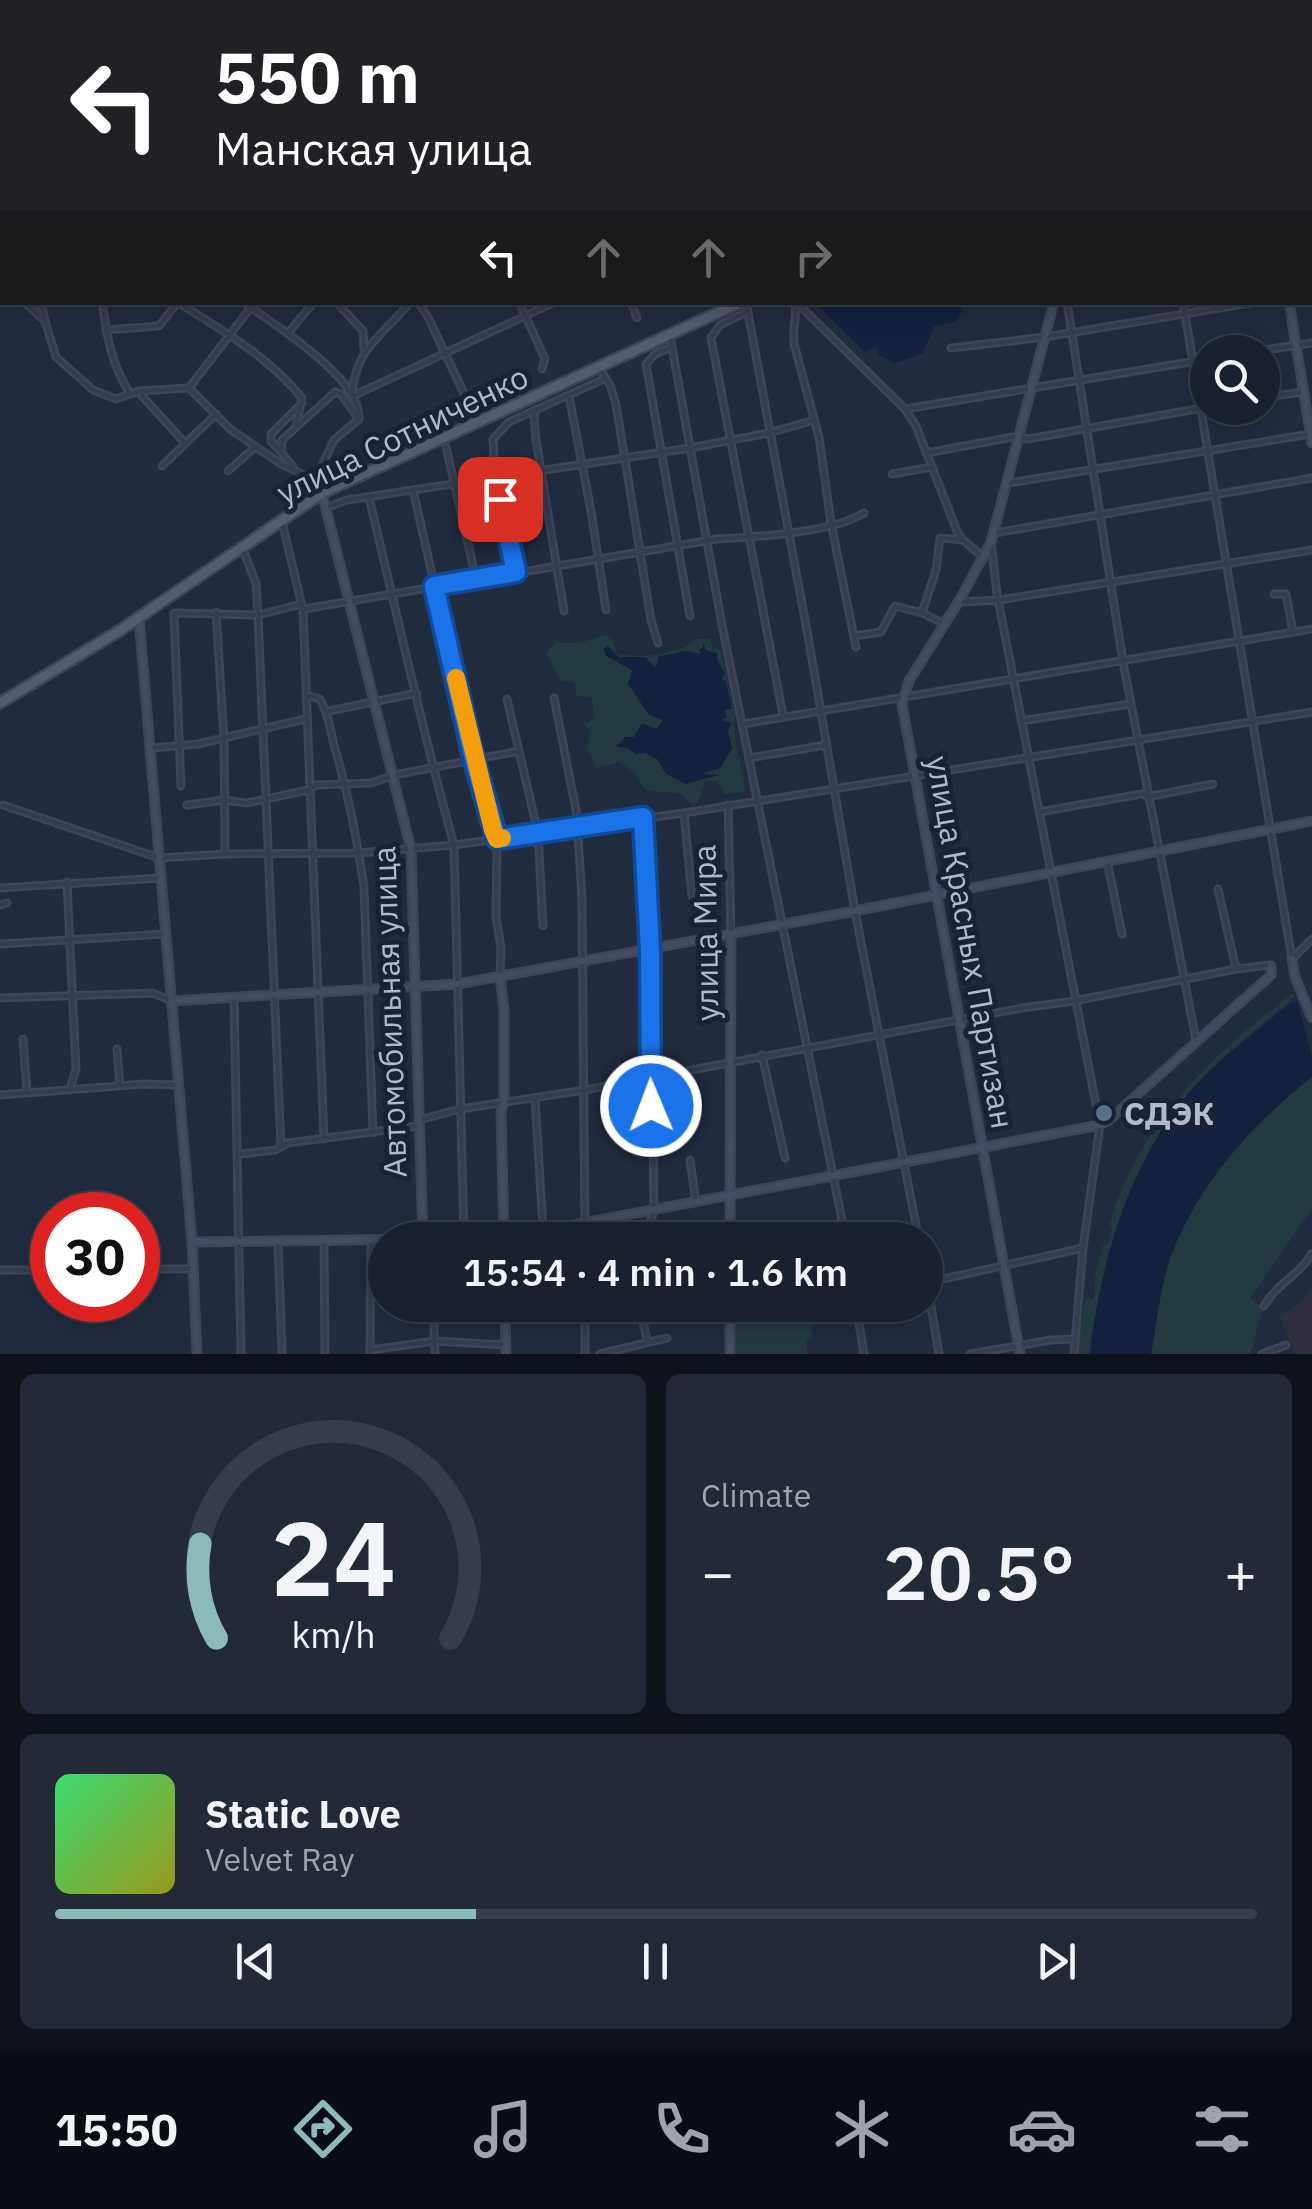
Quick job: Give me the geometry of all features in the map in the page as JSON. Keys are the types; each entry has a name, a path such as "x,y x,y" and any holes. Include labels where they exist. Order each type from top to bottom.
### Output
{"main road":[{"name":"улица Сотниченко","path":"0,704 139,618 322,493 745,306"}],"street":[{"path":"27,305 46,321"},
{"path":"42,305 56,357 83,383 116,399 144,390 189,388 230,430 281,464 315,480 322,493"},
{"path":"102,305 119,377 130,393"},
{"path":"106,330 159,326 176,305"},
{"path":"181,305 285,376 302,398 296,426"},
{"path":"189,388 253,305 353,394"},
{"path":"288,333 311,305"},
{"path":"339,305 363,332 364,349 353,394 359,419"},
{"path":"364,349 407,305"},
{"path":"420,305 469,404"},
{"path":"520,305 545,359 542,369"},
{"path":"353,394 549,305"},
{"path":"632,305 637,318"},
{"path":"796,305 798,320 794,344 828,487 831,524 856,647"},
{"path":"798,305 906,409 948,512 963,540 984,558"},
{"path":"903,698 995,533 1053,305"},
{"path":"1067,305 1123,662 1196,1040"},
{"path":"1183,305 1190,349"},
{"path":"950,348 1045,337 1240,305"},
{"path":"1289,305 1312,443"},
{"path":"783,716 711,338 720,325 745,306 915,1222"},
{"path":"690,616 646,364 671,341 780,924 842,1222"},
{"path":"1280,348 1312,343"},
{"path":"906,409 1190,362"},
{"path":"599,368 616,404 650,620 658,643"},
{"path":"516,572 494,476 491,449 497,432 606,377"},
{"path":"144,390 142,396 185,444"},
{"path":"281,452 282,440 335,392 341,394 359,419"},
{"path":"1280,395 1303,392"},
{"path":"569,396 606,610"},
{"path":"295,468 271,442 271,434 302,403"},
{"path":"536,409 540,469 564,611"},
{"path":"926,453 1190,410"},
{"path":"162,466 216,414"},
{"path":"315,480 334,440 359,419"},
{"path":"327,507 347,500 494,476 690,448 814,420"},
{"path":"1203,425 1295,977 1312,1018"},
{"path":"1009,483 1310,434"},
{"path":"228,471 256,447"},
{"path":"446,447 476,580"},
{"path":"892,474 932,466"},
{"path":"995,533 1312,478"},
{"path":"413,490 474,760 497,839 496,916 504,1010 504,1222"},
{"name":"Автомобильная улица","path":"322,493 411,849 422,1222"},
{"path":"368,498 440,803 454,844 463,1222"},
{"path":"180,786 174,613 258,614 350,602 516,572 788,532 831,524 864,512"},
{"path":"281,519 302,607 324,1139"},
{"path":"922,613 936,570 940,538 963,540"},
{"path":"991,542 1028,758 1100,1125 1083,1248 1074,1354"},
{"path":"241,546 256,583 281,1146"},
{"path":"960,601 999,600 1312,550"},
{"path":"1274,594 1286,594 1293,632"},
{"path":"854,636 881,632 895,606 945,624"},
{"path":"216,612 224,739 225,854"},
{"path":"139,618 192,1242 197,1354"},
{"path":"743,724 1312,629"},
{"path":"327,711 417,693"},
{"path":"306,694 320,698 327,711 346,784 364,887 372,1133"},
{"path":"507,698 538,833 542,926"},
{"path":"554,698 578,827 585,1222"},
{"name":"улица Красных Партизан","path":"903,698 1019,1350"},
{"path":"1022,721 1131,704"},
{"path":"4,805 159,858 359,854 684,813 1312,712"},
{"path":"151,748 224,739 305,719"},
{"path":"749,758 826,746"},
{"path":"187,805 224,800 247,803 316,785 371,782 519,751"},
{"path":"1039,812 1212,784"},
{"name":"улица Мира","path":"728,806 730,1222"},
{"path":"684,813 692,896"},
{"path":"643,817 650,950 654,1211 650,1222"},
{"path":"0,998 153,993 172,1001 458,984 1312,821"},
{"path":"1107,862 1122,934"},
{"path":"0,888 160,878"},
{"path":"67,882 76,1069 70,1089"},
{"path":"1218,889 1236,969"},
{"path":"0,905 7,903"},
{"path":"0,944 165,934"},
{"path":"1292,959 1312,940"},
{"path":"1291,948 1299,950"},
{"path":"240,1154 372,1133 460,1109 585,1090 1236,969 1271,966 1270,975 1100,1125 596,1222"},
{"path":"234,998 241,1354"},
{"path":"23,1039 27,1093"},
{"path":"118,1049 120,1085"},
{"path":"762,1055 784,1158"},
{"path":"0,1095 120,1085 178,1085"},
{"path":"535,1098 542,1222"},
{"path":"690,1160 696,1203"},
{"path":"192,1242 368,1240"},
{"path":"278,1242 282,1352"},
{"path":"324,1242 325,1354"},
{"path":"943,1279 1083,1248"},
{"path":"1264,1306 1276,1288 1302,1271 1312,1253"},
{"path":"160,1269 194,1269"},
{"path":"0,1270 30,1270"},
{"path":"370,1322 370,1352 435,1341 506,1350 505,1322"},
{"path":"434,1322 435,1354"},
{"path":"585,1322 586,1354"},
{"path":"643,1322 648,1340"},
{"path":"730,1322 730,1354"},
{"path":"859,1322 864,1354"},
{"path":"934,1322 940,1354"},
{"path":"600,1354 666,1338"},
{"path":"970,1354 1075,1339"},
{"path":"1262,1354 1286,1345"}],"shaded area":[{"path":"1312,1287 1312,1354 1295,1354 1280,1317 1305,1298"}],"green space":[{"path":"605,635 613,640 615,653 623,655 670,652 695,639 711,639 712,648 720,649 735,714 743,792 724,794 718,780 705,782 693,807 681,794 645,790 635,773 619,762 596,768 587,747 591,730 585,725 594,718 592,698 577,696 574,682 560,681 546,653 555,643 580,643"},
{"path":"1293,993 1295,996 1200,1080 1148,1152 1110,1250 1089,1354 1077,1354 1085,1298 1094,1299 1103,1245 1108,1245 1112,1227 1109,1226 1139,1154 1181,1094 1233,1042"},
{"path":"1312,1077 1312,1209 1250,1298 1263,1308 1250,1354 1151,1354 1167,1268 1196,1204 1248,1135"},
{"path":"736,1322 811,1322 813,1336 806,1342 808,1354 736,1354"}],"water":[{"path":"817,305 969,305 958,310 963,310 955,322 934,326 923,353 895,363 877,354 878,346 865,352"},
{"path":"703,642 706,650 717,653 725,674 721,679 726,681 732,709 725,709 727,718 721,720 731,723 728,732 732,748 720,768 702,774 719,775 686,784 666,774 657,759 616,747 625,737 634,737 642,723 656,729 663,720 649,715 628,684 632,670 606,656 604,649 608,646 619,657 646,657 655,668 659,656 684,651 701,654"},
{"path":"1297,1001 1312,1057 1312,1077 1248,1135 1196,1204 1167,1268 1151,1354 1090,1354 1110,1250 1149,1151 1189,1093 1226,1057"}],"slow traffic":[{"path":"456,678 493,830 497,839 502,838"}],"place":[{"name":"СДЭК","path":"1104,1113"}],"route":[{"path":"500,499 516,572 434,586 474,760 497,839 643,817 650,950 651,1106"}]}
